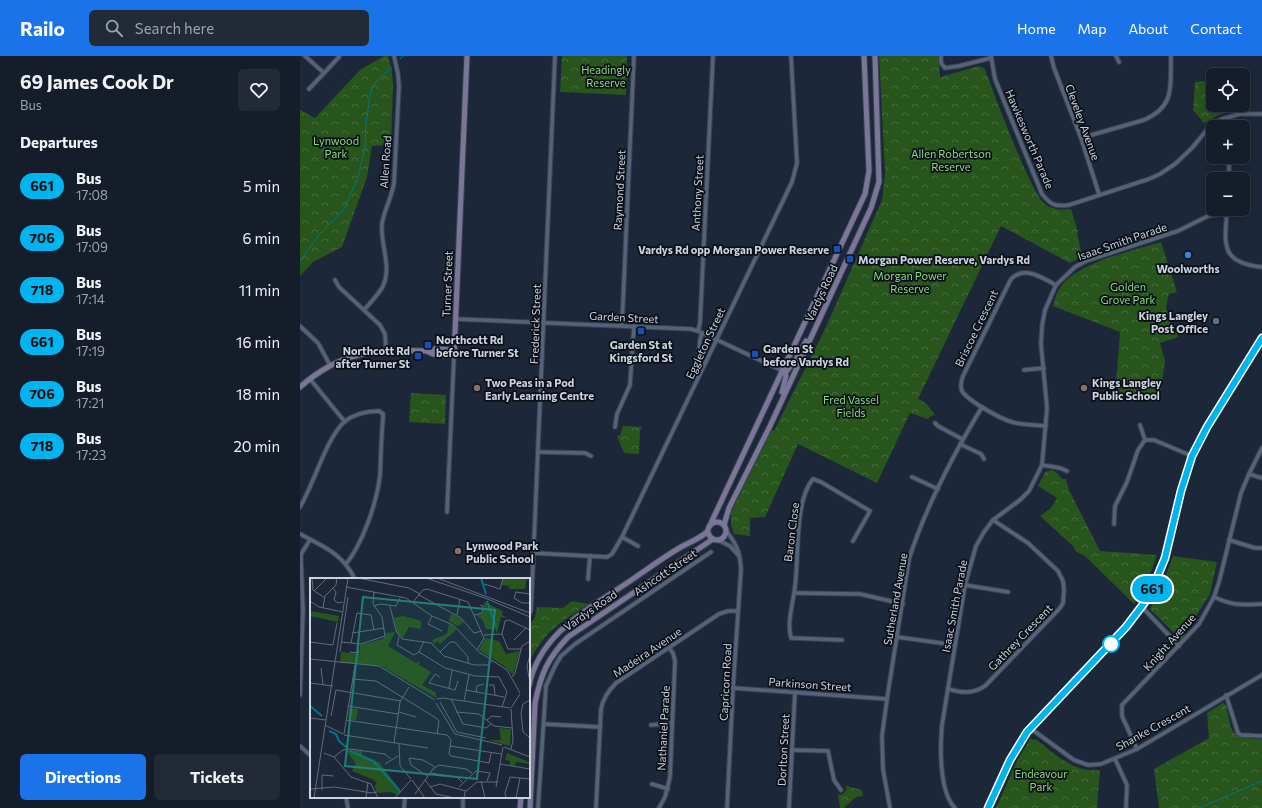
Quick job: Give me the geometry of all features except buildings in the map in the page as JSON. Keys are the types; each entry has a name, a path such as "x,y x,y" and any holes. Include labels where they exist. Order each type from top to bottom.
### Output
{"main road":[{"name":"Turner Street","path":"454,356 468,56"},
{"name":"Vardys Road","path":"711,523 860,206 867,186 869,163 864,56"},
{"name":"Vardys Road","path":"725,527 729,508 779,407 872,208 878,188 879,176 875,99 875,56"},
{"path":"779,407 786,378 786,374 783,371 786,372 788,370 807,339 814,332"},
{"path":"988,808 1010,760 1030,728 1126,627 1142,607 1162,568 1186,471 1192,456 1207,427 1261,341"},
{"path":"300,387 330,365 360,354 386,350 455,350"},
{"path":"427,351 433,354 454,356"},
{"path":"716,521 725,527 725,535 715,540 709,536 707,532 708,526 711,523 716,521"},
{"name":"Vardys Road","path":"530,682 534,668 541,654 559,630 595,604 680,548 699,539 707,532"},
{"name":"Vardys Road","path":"530,808 535,703 547,664 555,650 568,637 715,540"},
{"path":"520,808 521,798"}],"street":[{"path":"305,56 324,73"},
{"name":"Allen Road","path":"364,310 381,289 386,273 382,228 383,218 391,197 394,183 398,74 394,56"},
{"name":"Frederick Street","path":"530,612 556,56"},
{"name":"Raymond Street","path":"622,325 634,56"},
{"name":"Anthony Street","path":"698,331 700,323 712,56"},
{"name":"Eggleton Street","path":"533,553 609,556 622,537 792,182 797,163 792,56"},
{"path":"941,56 941,63 945,68 959,66 991,57"},
{"name":"Cleveley Avenue","path":"1051,56 1055,72 1082,138 1099,194"},
{"path":"1116,56 1119,62"},
{"path":"1082,138 1144,120 1154,116 1161,110 1170,95 1171,56"},
{"path":"308,89 339,57"},
{"name":"Hawkesworth Parade","path":"991,57 995,79 1042,194 1053,204 1059,206 1069,205 1160,174 1192,148 1206,131"},
{"name":"Hawkesworth Parade","path":"1223,120 1240,114 1262,114"},
{"name":"Isaac Smith Parade","path":"955,808 947,794 940,748 942,725 965,585 976,546 984,532 993,520 1024,496 1032,486 1042,465 1047,401 1041,344 1045,310 1056,285 1075,267 1086,261 1178,231 1208,216"},
{"path":"1227,216 1225,239 1227,250 1242,264 1262,267"},
{"name":"Briscoe Crescent","path":"1046,426 1012,422 969,399 963,392 961,385 962,378 1008,282 1016,274 1026,272 1032,273 1056,285"},
{"path":"335,280 339,287 382,328 385,336 386,350"},
{"name":"Garden Street","path":"456,319 688,328 698,331 783,371"},
{"path":"300,326 318,343 330,365"},
{"path":"615,427 617,414 631,380 634,326"},
{"path":"697,382 700,340 702,333"},
{"name":"Turner Street","path":"447,512 454,356"},
{"path":"1024,370 1044,368"},
{"path":"310,379 345,422"},
{"name":"Sutherland Avenue","path":"890,808 884,778 881,749 896,637 903,604 909,559 938,489 962,440 982,407"},
{"path":"300,507 307,496 333,438 345,422 361,413 379,411 383,414 380,475 377,491 358,546 346,564"},
{"path":"935,423 962,440"},
{"path":"1140,425 1145,440"},
{"path":"1145,440 1154,440 1192,456"},
{"path":"1114,524 1115,506 1127,482 1138,450 1145,440"},
{"path":"960,444 981,454 984,459"},
{"name":"Knight Avenue","path":"1137,749 1122,716 1122,705 1200,624 1214,597 1219,582 1241,493 1262,448"},
{"path":"538,452 585,453 591,456"},
{"path":"1042,465 1060,468 1067,471"},
{"path":"1249,474 1262,478"},
{"path":"912,477 938,489"},
{"name":"Baron Close","path":"794,592 802,506 809,483 813,479 821,482 870,511 853,540"},
{"name":"Gathrey Crescent","path":"948,690 968,693 985,686 1060,608 1063,603 1064,586 1058,571 1028,543 993,520"},
{"name":"Capricorn Road","path":"725,527 739,550 741,569 727,808"},
{"path":"300,534 332,551 346,564 354,578"},
{"path":"622,537 638,546"},
{"path":"300,695 303,610 301,554 310,540"},
{"path":"715,540 730,546 740,557"},
{"path":"1229,540 1255,548 1262,548"},
{"name":"Ashcott Street","path":"538,808 546,686 552,671 561,656 574,644 711,552"},
{"path":"588,579 590,556"},
{"path":"965,585 1008,592"},
{"path":"842,640 791,638 789,631 790,615 794,592 860,594 903,604"},
{"path":"1214,597 1237,605 1262,604"},
{"path":"1142,607 1180,646"},
{"name":"Madeira Avenue","path":"596,808 602,702 608,690 616,683 719,614 728,611 738,611"},
{"path":"896,637 955,645"},
{"name":"Nathaniel Parade","path":"659,808 668,789 670,777 675,661 673,653 669,648"},
{"name":"Shanke Crescent","path":"1030,728 1074,760 1088,765 1101,764 1137,749 1262,675"},
{"name":"Parkinson Street","path":"733,688 887,699"},
{"name":"Dorlton Street","path":"789,808 795,692"},
{"path":"1226,695 1238,733 1241,735 1262,736"},
{"path":"651,725 672,723"},
{"path":"544,724 600,727"},
{"path":"300,746 310,755"},
{"path":"792,750 828,751 834,780 841,790"},
{"path":"1115,759 1127,785 1126,808"},
{"path":"652,784 668,789"},
{"path":"346,798 348,808"},
{"path":"404,808 405,798"},
{"path":"462,808 463,798"}],"green space":[{"name":"Lynwood Park","path":"384,56 388,56 392,71 391,145 372,146 367,177 342,247 313,262 300,276 300,110 315,118 360,70"},
{"name":"Headingly Reserve","path":"562,56 627,56 626,95 560,92"},
{"path":"879,56 939,56 940,77 979,66 985,69 1022,163 1039,197 1045,204 1051,207 1071,209 1078,232 1082,256 1070,263 1001,226 918,399 926,403 935,415 928,419 910,413 877,483 798,444 765,517 750,518 750,536 734,534 731,524 731,512 771,430 774,431 825,329 882,200 885,174"},
{"path":"1206,81 1206,112 1228,112 1210,120 1206,120 1204,123 1193,110 1195,82"},
{"name":"Golden Grove Park","path":"1161,242 1177,292 1169,294 1166,307 1172,330 1175,329 1178,337 1160,343 1165,361 1159,402 1115,398 1120,332 1053,306 1055,299 1060,288 1068,279 1092,264"},
{"path":"411,393 446,395 445,424 409,422"},
{"path":"623,426 642,427 640,431 639,454 624,453 617,436 620,435"},
{"path":"1052,470 1062,479 1066,479 1069,490 1100,551 1157,555 1147,581 1134,604 1085,556 1075,551 1074,547 1040,516 1050,509 1057,498 1038,486 1045,472"},
{"path":"1173,556 1217,562 1210,594 1181,640 1150,609 1163,583"},
{"path":"572,601 589,604 554,628 541,642 530,660 530,624 535,617 537,607 563,608"},
{"path":"1223,703 1226,705 1234,733 1238,736 1262,739 1262,808 1159,808 1154,769 1209,738 1207,713"},
{"name":"Endeavour Park","path":"1030,739 1037,740 1058,757 1074,766 1082,769 1100,770 1097,808 996,808 1017,761"},
{"path":"846,786 862,790 863,796 856,797 844,808 840,808 838,795 844,793"}],"waterway":[{"path":"400,59 403,56"},
{"path":"300,261 319,235 344,209 358,177 365,148 366,123 371,89 376,82 392,67"},
{"path":"1199,808 1262,781"}],"bus line":[{"name":"661","path":"988,808 1010,760 1027,732 1126,627 1145,602 1155,583 1165,558 1186,471 1200,437 1262,338"}],"place":[{"name":"Vardys Rd opp Morgan Power Reserve","path":"837,249"},
{"name":"Woolworths","path":"1188,255"},
{"name":"Morgan Power Reserve, Vardys Rd","path":"850,259"},
{"name":"Kings Langley Post Office","path":"1216,321"},
{"name":"Garden St at Kingsford St","path":"641,331"},
{"name":"Northcott Rd before Turner St","path":"428,345"},
{"name":"Garden St before Vardys Rd","path":"755,354"},
{"name":"Northcott Rd after Turner St","path":"418,356"},
{"name":"Two Peas in a Pod Early Learning Centre","path":"477,388"},
{"name":"Kings Langley Public School","path":"1084,388"},
{"name":"Lynwood Park Public School","path":"458,551"}],"park label":[{"name":"Allen Robertson Reserve","path":"951,159"},
{"name":"Morgan Power Reserve","path":"910,281"},
{"name":"Fred Vassel Fields","path":"851,405"}]}
